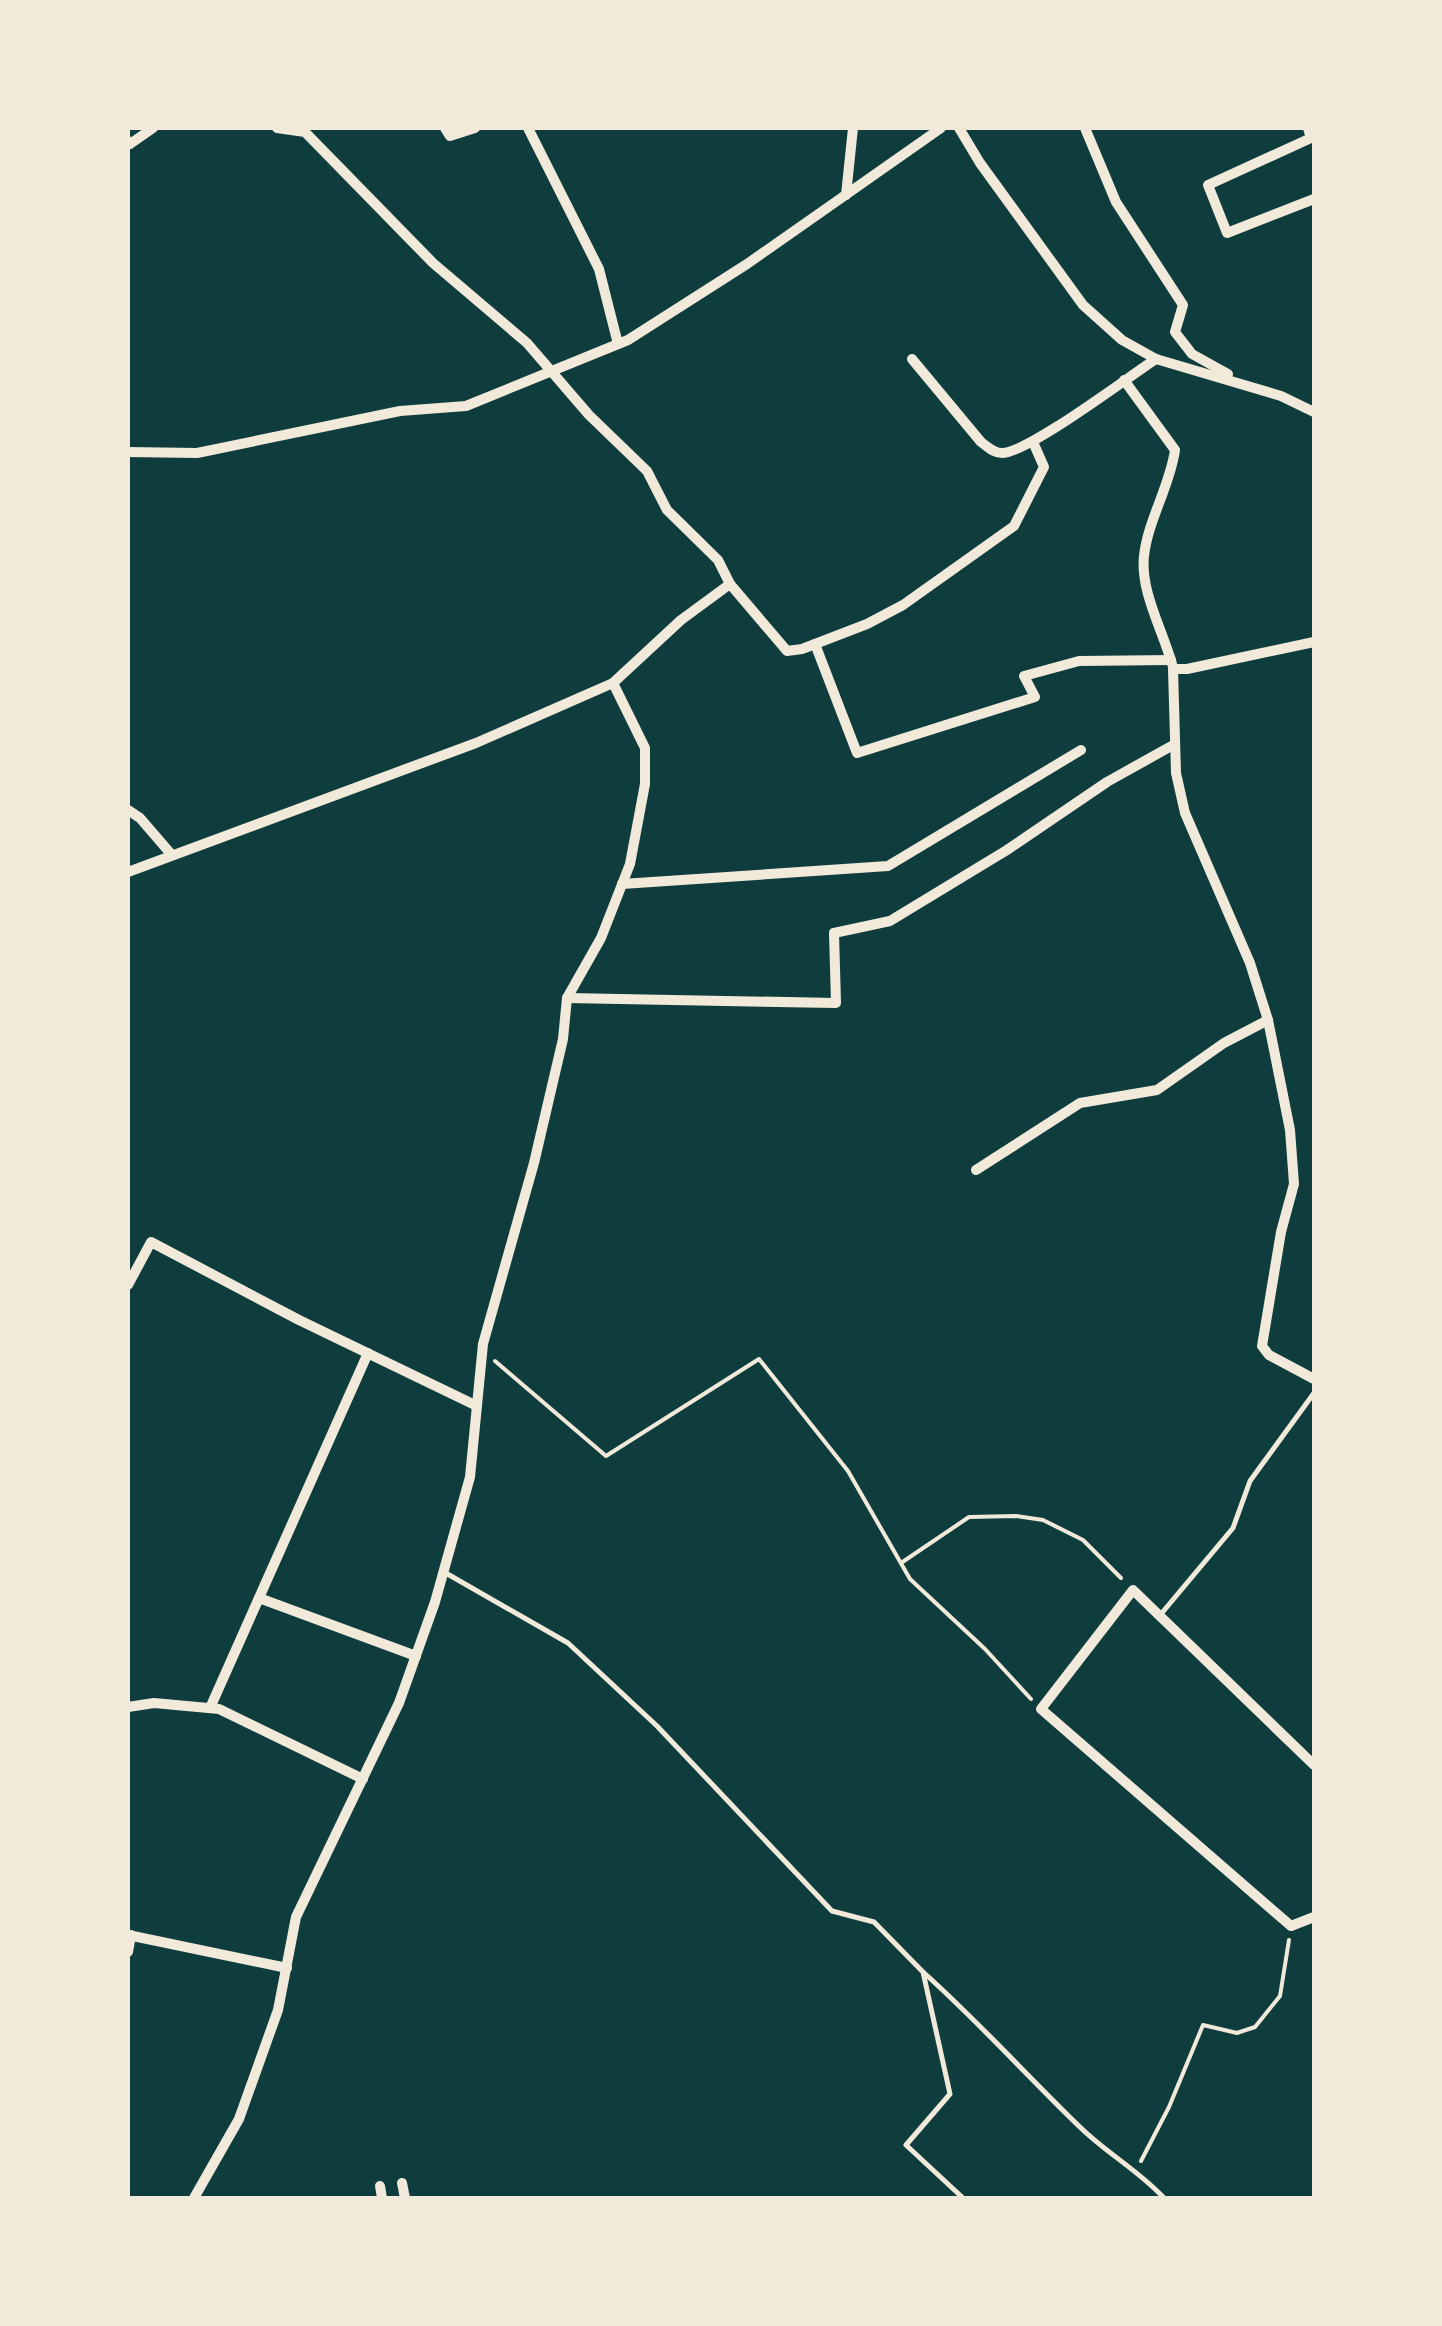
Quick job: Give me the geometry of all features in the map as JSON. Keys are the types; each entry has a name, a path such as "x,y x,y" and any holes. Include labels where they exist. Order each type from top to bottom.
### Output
{"street":[{"path":"128,142 153,128"},
{"path":"276,128 305,132 433,263 527,343 589,416 647,470 667,510 718,560 730,584 788,651 866,624 903,604 1014,526 1044,466 1033,442"},
{"path":"445,128 450,136 476,128"},
{"path":"528,128 599,269 618,344"},
{"path":"846,196 853,128"},
{"path":"128,452 197,453 400,411 466,406 618,344 747,264 941,128"},
{"path":"959,128 1083,305 1122,340 1156,358 1281,396 1314,412"},
{"path":"1085,128 1116,202 1183,305 1175,332 1192,354 1246,385"},
{"path":"1308,128 1311,138 1208,185 1227,233 1314,199"},
{"path":"912,359 992,451 1005,454 1033,442 1156,358"},
{"path":"1124,380 1175,450 1144,558 1172,664 1176,773 1184,813 1250,963 1268,1020 1290,1130 1294,1184 1281,1232 1262,1346 1269,1355 1314,1379"},
{"path":"128,872 476,743 613,683 681,620 730,584"},
{"path":"816,644 857,753 1035,697 1024,676 1079,661 1172,664 1187,670 1314,642"},
{"path":"194,2198 240,2119 278,2010 296,1917 399,1703 444,1572 470,1477 483,1350 564,1039 566,998 601,938 630,864 645,784 646,748 613,683"},
{"path":"566,998 836,1004 834,933 890,920 1007,850 1107,782 1175,744"},
{"path":"622,884 888,866 1081,750"},
{"path":"128,810 171,854"},
{"path":"976,1170 1080,1104 1157,1090 1224,1043 1268,1020"},
{"path":"128,1285 150,1242 477,1406"},
{"path":"210,1708 368,1353"},
{"path":"1314,1765 1133,1590 1041,1710 1292,1926 1314,1917"},
{"path":"259,1598 416,1656"},
{"path":"128,1708 154,1702 210,1708 363,1779"},
{"path":"128,1952 129,1935 287,1968"},
{"path":"402,2184 405,2198"},
{"path":"380,2186 382,2198"}],"lane":[{"path":"1160,1616 1233,1528 1250,1481 1314,1394"},
{"path":"444,1572 568,1643 657,1726 832,1911 874,1922 1086,2132 1136,2170 1164,2198"},
{"path":"923,1972 950,2094 906,2146 964,2198"}],"path":[{"path":"483,1350 606,1456 759,1358 848,1471 910,1579 985,1648 1041,1710"},
{"path":"901,1563 969,1517 1016,1516 1043,1520 1082,1540 1133,1590"},
{"path":"1136,2170 1169,2106 1203,2025 1236,2033 1255,2027 1280,1996 1292,1926"}]}
